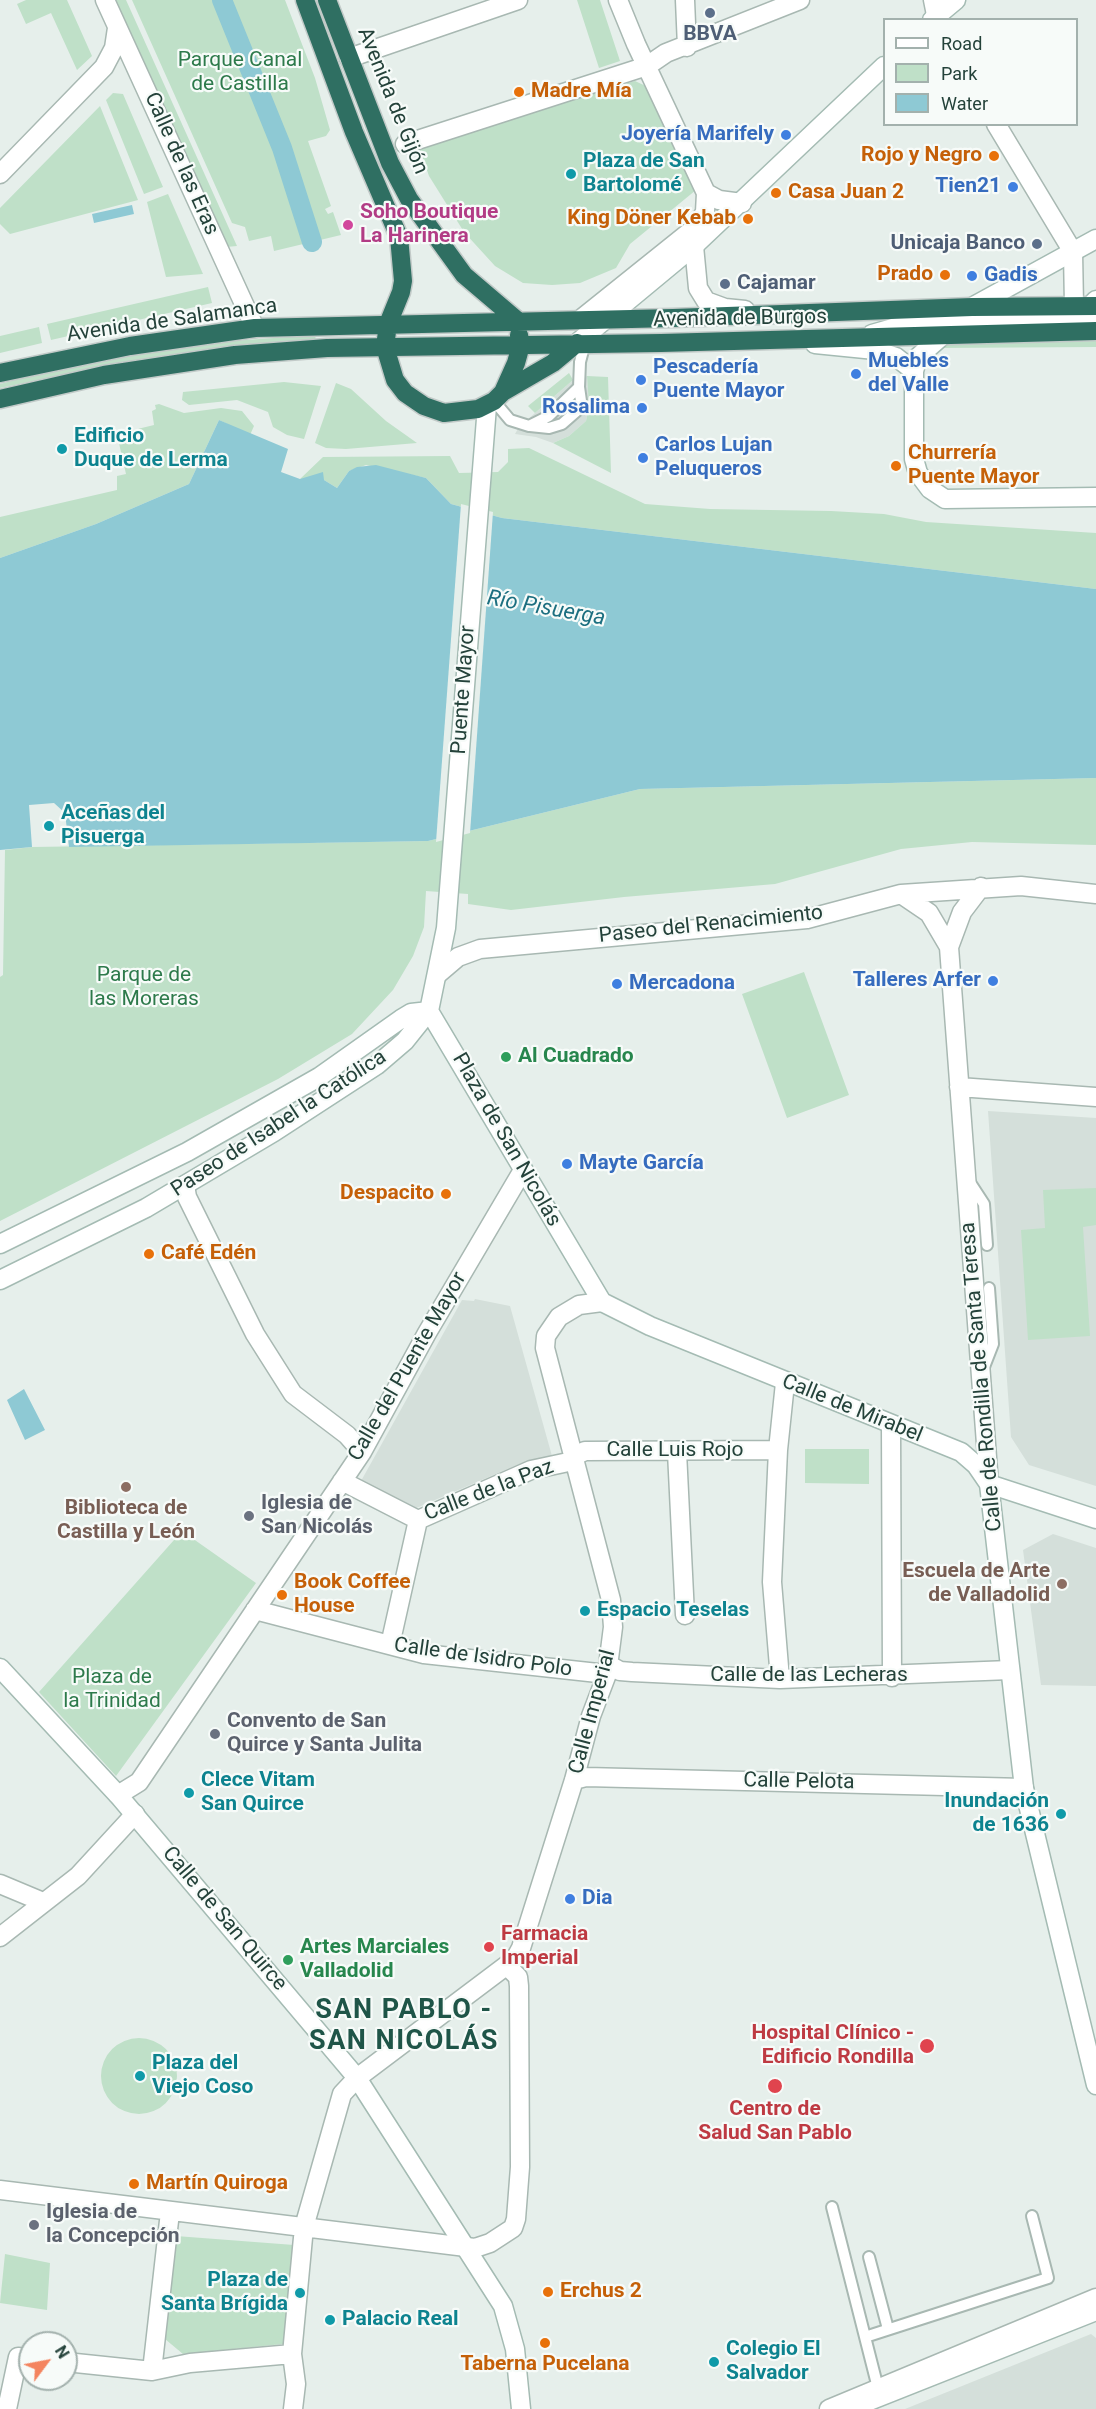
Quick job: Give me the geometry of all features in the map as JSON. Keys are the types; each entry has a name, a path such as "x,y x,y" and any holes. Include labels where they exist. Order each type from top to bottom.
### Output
{"highway":[{"path":"304,0 354,132 399,237 403,280 401,292 388,324 385,346 395,380 405,393 424,406 444,413 494,400 581,343"},
{"name":"Avenida de Gijón","path":"327,0 390,163 409,199 464,275 518,321"},
{"name":"Avenida de Burgos","path":"388,324 972,307 1088,307"},
{"path":"494,400 516,363 520,345 518,321"},
{"name":"Avenida de Salamanca","path":"0,373 130,346 255,328 388,324"},
{"name":"Avenida de Burgos","path":"385,346 791,340 1096,330"},
{"name":"Avenida de Salamanca","path":"0,399 104,375 235,355 385,346"}],"street":[{"name":"Calle de las Eras","path":"105,0 255,328"},
{"path":"350,58 518,0"},
{"path":"581,319 697,226 705,212 706,193 618,0"},
{"path":"685,0 687,47"},
{"path":"405,144 647,66 666,53 687,47 801,0"},
{"path":"935,14 956,0"},
{"path":"0,174 104,67 114,48 117,28"},
{"path":"104,67 113,62 126,63 138,69"},
{"path":"581,343 605,319 742,203 883,68"},
{"path":"859,338 900,326 952,320 1078,319 1088,307 1073,252 997,126"},
{"path":"706,193 719,200 742,203"},
{"path":"972,307 1096,239"},
{"path":"694,246 698,288 706,301 725,308 789,313"},
{"name":"Avenida de Burgos","path":"1088,307 1096,330"},
{"path":"942,336 918,357 914,371 914,459 918,473 930,489 945,499 1096,497"},
{"path":"791,340 875,350 896,357 914,371"},
{"name":"Puente Mayor","path":"438,974 448,893 480,465 494,400"},
{"name":"Paseo del Renacimiento","path":"438,974 458,957 480,948 807,919 901,894 1021,886 1096,894"},
{"name":"Calle de Rondilla de Santa Teresa","path":"981,887 962,912 949,947 989,1484 1024,1788 1096,2085"},
{"name":"Calle de Rondilla de Santa Teresa","path":"901,894 929,914 949,947"},
{"path":"429,1011 438,974"},
{"name":"Plaza de San Nicolás","path":"429,1011 602,1302"},
{"name":"Paseo de Isabel la Católica","path":"0,1280 146,1208 274,1132 377,1065 420,1027 429,1011"},
{"name":"Paseo de Isabel la Católica","path":"0,1244 187,1152 319,1077 411,1013 429,1011"},
{"path":"959,1087 1096,1097"},
{"name":"Calle del Puente Mayor","path":"255,1610 362,1452 433,1323 523,1170"},
{"path":"185,1185 187,1197 255,1334 293,1394 347,1435 362,1452"},
{"name":"Calle de Mirabel","path":"602,1302 650,1326 785,1383 961,1452 976,1465 989,1484"},
{"name":"Calle Imperial","path":"304,2227 337,2104 342,2094 357,2078 507,1966 521,1948 574,1780 591,1716 608,1670 614,1627 611,1600 545,1348 546,1336 552,1324 569,1309 602,1302"},
{"path":"780,1679 772,1582 778,1450 785,1383"},
{"path":"891,1426 892,1677"},
{"name":"Calle Luis Rojo","path":"573,1459 585,1451 778,1450"},
{"path":"677,1452 685,1615"},
{"name":"Calle de la Paz","path":"342,1481 418,1520 531,1470 573,1459"},
{"path":"989,1484 1096,1519"},
{"path":"390,1645 418,1520"},
{"path":"118,1795 140,1782 255,1610"},
{"name":"Calle de Isidro Polo","path":"255,1610 424,1654 608,1670"},
{"name":"Calle de San Quirce","path":"0,1668 135,1814 357,2078 503,2306 515,2349 521,2409"},
{"name":"Calle de las Lecheras","path":"608,1670 780,1679 892,1677 1010,1670"},
{"name":"Calle Pelota","path":"574,1780 596,1778 1024,1788"},
{"path":"0,1937 78,1876 135,1814"},
{"path":"0,1884 43,1902"},
{"path":"0,2190 475,2248 490,2243 513,2228 516,2219 520,2167 519,1986 518,1977 507,1966"},
{"path":"152,2371 170,2212"},
{"path":"293,2409 296,2384 292,2354 304,2227"},
{"path":"829,2409 879,2392 1095,2307"},
{"path":"78,2363 152,2371 190,2363 292,2354"},
{"path":"7,2409 18,2357"},
{"path":"849,2409 879,2392"}],"lane":[{"path":"494,400 510,420 529,426 549,416 579,387 581,343"},
{"path":"965,1176 984,1204 987,1245"},
{"path":"981,1376 993,1344 989,1288"},
{"path":"832,2207 879,2392"},
{"path":"865,2337 1048,2278 1032,2216"},
{"path":"869,2257 888,2329"}],"shaded area":[{"path":"587,376 589,406 586,421 569,436 553,443 536,437 515,434 519,427 573,380"},
{"path":"988,1111 1096,1118 1096,1486 1029,1465 1011,1437"},
{"path":"475,1299 510,1306 552,1456 519,1464 414,1509 361,1481 462,1300 474,1301"},
{"name":"Escuela de Arte de Valladolid","path":"1053,1534 1096,1548 1096,1686 1041,1685 1023,1550"},
{"path":"1091,2334 1096,2338 1096,2409 905,2409"}],"green space":[{"path":"26,0 67,0 92,56 77,70 51,13 26,24 17,4"},
{"path":"114,0 126,0 237,246 226,247"},
{"name":"Parque Canal de Castilla","path":"132,0 285,0 315,78 330,130 326,136 308,141 331,206 325,209 328,214 333,212 341,235 274,251 271,236 249,241 245,227 232,223"},
{"path":"577,0 600,0 620,61 599,68"},
{"name":"Plaza de San Bartolomé","path":"635,81 650,88 696,190 630,244 616,268 580,283 552,285 523,283 495,266 464,232 429,176 419,147"},
{"path":"113,93 123,94 163,187 144,194 106,100"},
{"path":"100,106 138,200 10,234 0,224 0,208"},
{"path":"168,194 203,274 166,277 147,202"},
{"path":"208,287 212,303 51,340 47,324"},
{"path":"39,327 42,343 0,353 0,336"},
{"path":"315,335 316,340 191,352 131,361 0,388 0,384 19,379 130,356 232,341"},
{"path":"1096,341 1096,347 935,348 943,342"},
{"path":"569,373 573,380 535,413 528,406"},
{"path":"587,376 608,377 611,473 553,443 569,436 586,421 589,406"},
{"path":"284,382 321,386 304,439 287,435 273,427 268,412 237,400 189,405 182,400 183,392"},
{"path":"336,383 351,389 386,421 417,443 346,449 326,448 315,443"},
{"path":"159,404 184,413 221,408 242,411 254,426 250,435 219,420 189,484 96,524 0,558 0,517 117,490 117,476 126,474 118,439 122,438 121,433 154,425 152,411 156,409 155,405"},
{"path":"529,448 645,504 710,509 884,514 926,522 1096,533 1096,589 502,518 451,504 426,478 366,465 349,471 337,488 324,480 300,479 323,457 450,456 459,473 498,472 508,462 508,449"},
{"name":"Parque de las Moreras","path":"1096,778 1096,845 972,842 901,849 775,884 624,897 511,910 468,904 468,894 426,891 424,927 413,956 393,990 352,1034 278,1079 0,1221 0,977 3,975 5,850 32,847 428,841 640,789"},
{"path":"804,972 849,1095 787,1118 742,994"},
{"path":"1096,1188 1096,1225 1083,1227 1090,1336 1028,1340 1021,1230 1045,1228 1043,1190"},
{"path":"805,1449 869,1449 869,1484 805,1483"},
{"name":"Plaza de la Trinidad","path":"182,1531 256,1583 116,1776 39,1692"},
{"path":"139,2038 154,2041 166,2049 174,2061 177,2076 174,2091 166,2103 154,2111 139,2114 124,2111 112,2103 104,2091 101,2076 104,2061 112,2049 124,2041"},
{"path":"176,2236 294,2245 283,2344 183,2354 165,2339"},
{"path":"5,2254 50,2263 47,2310 0,2303"}],"water":[{"path":"132,205 134,214 94,223 92,214"},
{"name":"Río Pisuerga","path":"219,420 288,449 281,472 300,479 323,472 324,480 337,488 349,471 357,467 376,465 426,478 451,504 502,518 1096,589 1096,778 640,789 428,841 69,847 65,813 54,803 29,805 32,847 0,850 0,558 96,524 189,484"},
{"path":"24,1389 45,1430 25,1440 7,1400"}],"pier":[{"path":"461,504 493,512 470,833 436,842"}],"waterway":[{"path":"222,0 282,148 312,242"}],"place":[{"name":"BBVA","path":"710,13"},
{"name":"Madre Mía","path":"519,92"},
{"name":"Joyería Marifely","path":"786,135"},
{"name":"Rojo y Negro","path":"994,156"},
{"name":"Plaza de San Bartolomé","path":"571,174"},
{"name":"Tien21","path":"1013,187"},
{"name":"Casa Juan 2","path":"776,193"},
{"name":"King Döner Kebab","path":"748,219"},
{"name":"Soho Boutique La Harinera","path":"348,225"},
{"name":"Unicaja Banco","path":"1037,244"},
{"name":"Prado","path":"945,275"},
{"name":"Gadis","path":"972,276"},
{"name":"Cajamar","path":"725,284"},
{"name":"Muebles del Valle","path":"856,374"},
{"name":"Pescadería Puente Mayor","path":"641,380"},
{"name":"Rosalima","path":"642,408"},
{"name":"Edificio Duque de Lerma","path":"62,449"},
{"name":"Carlos Lujan Peluqueros","path":"643,458"},
{"name":"Churrería Puente Mayor","path":"896,466"},
{"name":"Aceñas del Pisuerga","path":"49,826"},
{"name":"Talleres Arfer","path":"993,981"},
{"name":"Mercadona","path":"617,984"},
{"name":"Al Cuadrado","path":"506,1057"},
{"name":"Mayte García","path":"567,1164"},
{"name":"Despacito","path":"446,1194"},
{"name":"Café Edén","path":"149,1254"},
{"name":"Biblioteca de Castilla y León","path":"126,1487"},
{"name":"Iglesia de San Nicolás","path":"249,1516"},
{"name":"Escuela de Arte de Valladolid","path":"1062,1584"},
{"name":"Book Coffee House","path":"282,1595"},
{"name":"Espacio Teselas","path":"585,1611"},
{"name":"Convento de San Quirce y Santa Julita","path":"215,1734"},
{"name":"Clece Vitam San Quirce","path":"189,1793"},
{"name":"Inundación de 1636","path":"1061,1814"},
{"name":"Dia","path":"570,1899"},
{"name":"Farmacia Imperial","path":"489,1947"},
{"name":"Artes Marciales Valladolid","path":"288,1960"},
{"name":"Hospital Clínico - Edificio Rondilla","path":"927,2046"},
{"name":"Plaza del Viejo Coso","path":"140,2076"},
{"name":"Centro de Salud San Pablo","path":"775,2086"},
{"name":"Martín Quiroga","path":"134,2184"},
{"name":"Iglesia de la Concepción","path":"34,2225"},
{"name":"Erchus 2","path":"548,2292"},
{"name":"Plaza de Santa Brígida","path":"300,2293"},
{"name":"Palacio Real","path":"330,2320"},
{"name":"Taberna Pucelana","path":"545,2343"},
{"name":"Colegio El Salvador","path":"714,2362"}],"district":[{"name":"SAN PABLO - SAN NICOLÁS","path":"404,2026"}]}
